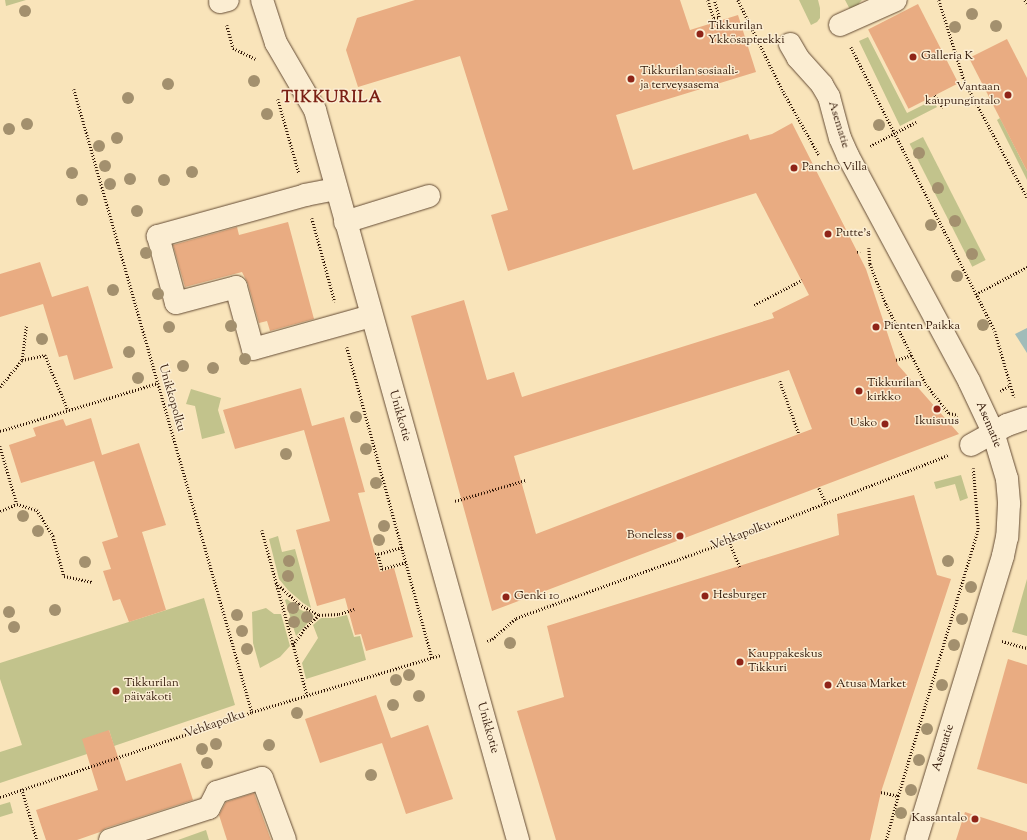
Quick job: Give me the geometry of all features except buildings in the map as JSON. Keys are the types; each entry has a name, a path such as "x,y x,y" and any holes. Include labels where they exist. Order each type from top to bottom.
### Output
{"street":[{"name":"Unikkotie","path":"262,0 276,43 315,110 371,316 518,840"},
{"path":"840,25 896,0"},
{"name":"Asematie","path":"790,44 798,58 825,90 829,97 840,138 848,156 959,363 993,432 1007,479 1009,504 1007,537 1003,556 916,840"},
{"path":"336,189 158,236 176,303 236,287 253,348 371,316"},
{"path":"345,222 429,196"},
{"path":"971,445 1007,425 1026,422"},
{"path":"110,840 145,835 209,808 218,792 262,778 285,840"}],"path":[{"path":"708,0 714,18 719,17 714,0"},
{"path":"738,0 767,60"},
{"path":"939,0 964,80 1027,197"},
{"path":"840,25 995,331 1009,386 1026,422"},
{"path":"233,48 245,53"},
{"name":"Unikkopolku","path":"74,89 252,712"},
{"path":"935,94 943,108"},
{"path":"848,156 916,122"},
{"path":"869,244 870,264 886,304 926,384 949,413 959,415"},
{"path":"976,294 1027,267"},
{"path":"754,305 802,280"},
{"path":"0,387 22,360 26,326"},
{"path":"22,360 45,355 68,410"},
{"path":"896,360 912,355"},
{"path":"780,381 799,434"},
{"path":"0,431 158,383"},
{"path":"886,840 898,796 972,555 978,529 971,445"},
{"name":"Vehkapolku","path":"492,639 516,618 729,541 971,445"},
{"path":"0,446 17,504"},
{"path":"455,501 526,480"},
{"path":"818,488 826,503"},
{"path":"0,511 17,504 37,510 53,536 64,576 92,582"},
{"path":"262,530 307,696"},
{"path":"729,541 740,567"},
{"path":"402,547 376,554 382,569 406,562"},
{"path":"276,582 299,604 319,615 339,614 354,609"},
{"path":"293,646 305,628 319,615"},
{"path":"1002,640 1027,648"},
{"name":"Vehkapolku","path":"0,797 252,712 432,658"},
{"path":"22,789 37,840"},
{"path":"881,792 898,796"}],"green space":[{"path":"5,0 26,0 6,6"},
{"path":"799,0 818,0 820,18 817,22 811,25"},
{"path":"845,0 862,0 859,3 863,9 853,15"},
{"path":"868,37 907,113 933,100 937,107 900,126 859,41"},
{"path":"1000,118 1027,171 1027,180 997,120"},
{"path":"923,137 986,260 972,267 910,144"},
{"path":"191,389 221,398 218,410 225,433 202,439 195,406 186,404"},
{"path":"961,475 968,498 960,501 955,484 936,489 934,482"},
{"path":"278,536 282,552 295,549 311,608 288,590 279,579 269,539"},
{"path":"1027,579 1027,636 1012,632"},
{"name":"Tikkurilan päiväkoti","path":"204,598 235,705 114,746 109,730 87,754 0,783 0,752 22,745 0,679 0,663"},
{"path":"287,599 299,609 314,616 296,636 285,600"},
{"path":"266,608 274,614 281,614 290,646 280,657 260,668 253,643 252,612"},
{"path":"347,615 354,637 360,636 366,660 306,679 302,663 318,638 313,625 321,618 334,618"},
{"path":"10,802 13,813 0,817 0,805"},
{"path":"206,830 209,840 178,840"}],"water":[{"path":"1027,328 1027,353 1015,334"}],"place":[{"name":"Tikkurilan Ykkösapteekki","path":"700,34"},
{"name":"Galleria K","path":"913,57"},
{"name":"Tikkurilan sosiaali- ja terveysasema","path":"631,79"},
{"name":"Vantaan kaupungintalo","path":"1008,95"},
{"name":"Pancho Villa","path":"794,168"},
{"name":"Putte's","path":"828,234"},
{"name":"Pienten Paikka","path":"876,327"},
{"name":"Tikkurilan kirkko","path":"859,391"},
{"name":"Ikuisuus","path":"937,409"},
{"name":"Usko","path":"885,424"},
{"name":"Boneless","path":"680,536"},
{"name":"Hesburger","path":"705,596"},
{"name":"Genki 10","path":"506,597"},
{"name":"Kauppakeskus Tikkuri","path":"740,662"},
{"name":"Atusa Market","path":"828,685"},
{"name":"Tikkurilan päiväkoti","path":"116,691"},
{"name":"Kassantalo","path":"975,819"}],"district":[{"name":"TIKKURILA","path":"332,99"}]}
